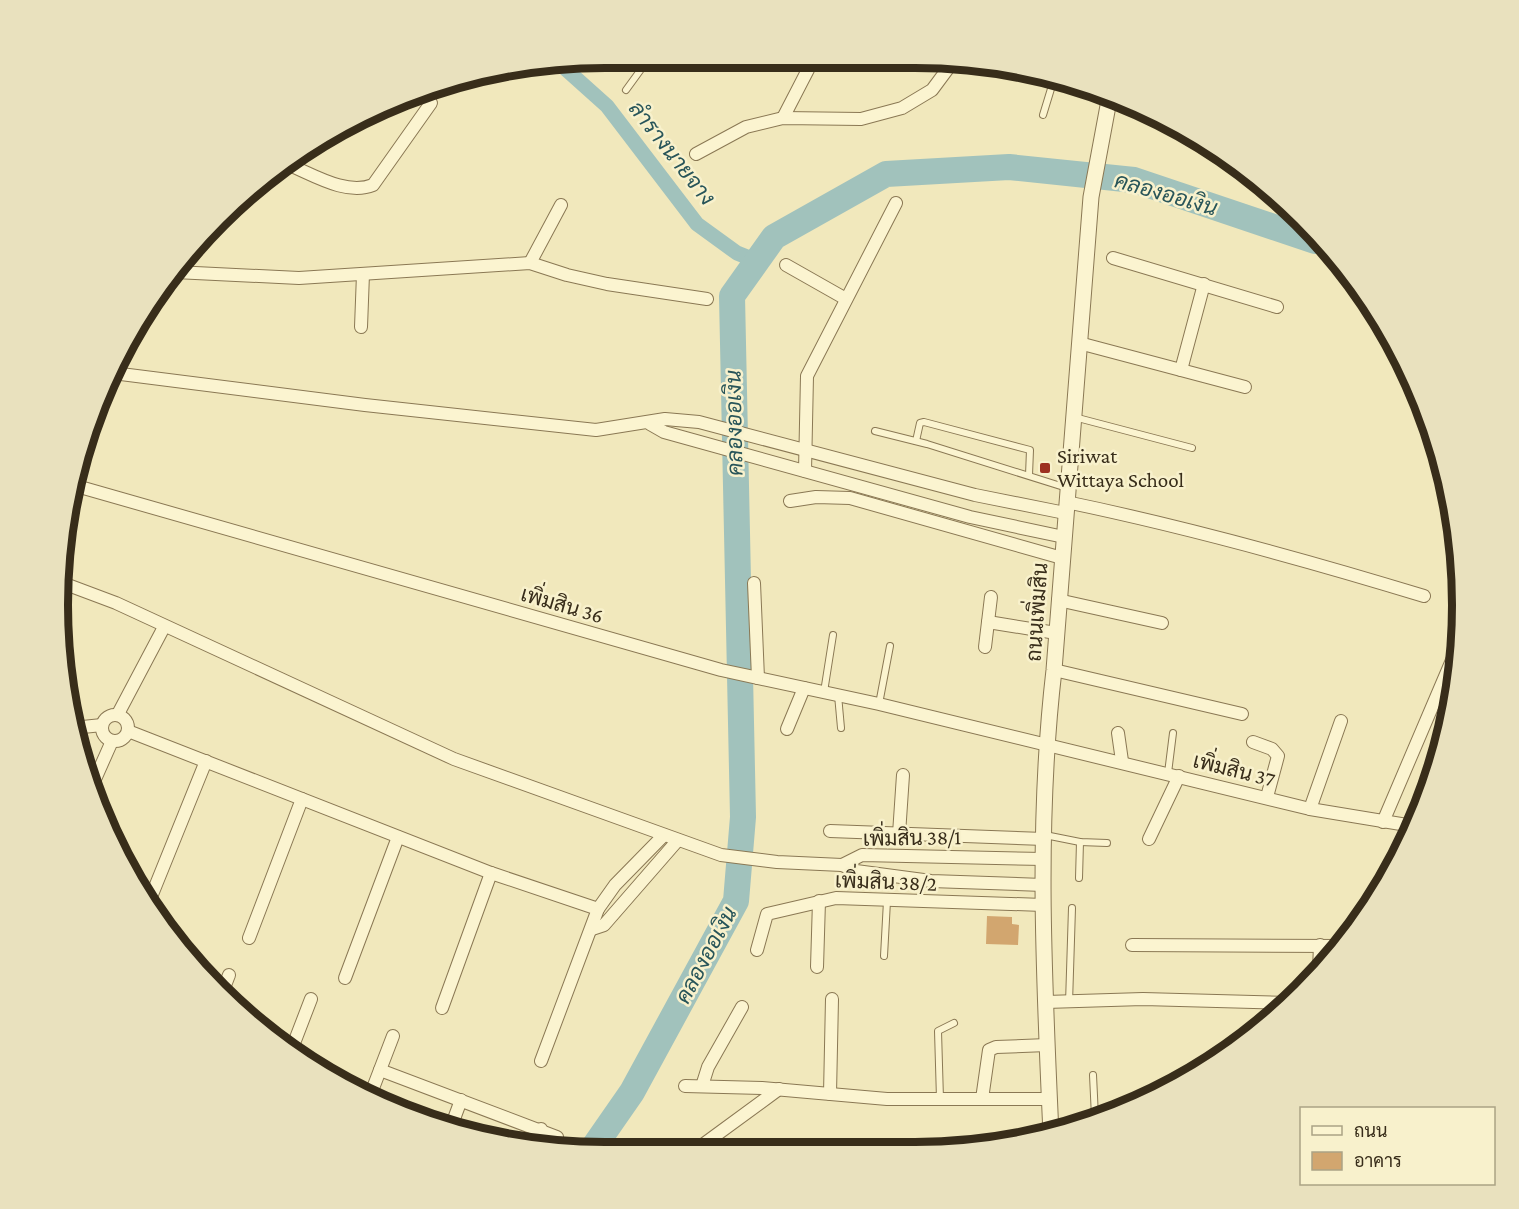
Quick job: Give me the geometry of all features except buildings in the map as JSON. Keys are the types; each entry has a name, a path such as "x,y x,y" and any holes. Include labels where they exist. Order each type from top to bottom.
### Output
{"street":[{"path":"783,118 809,68"},
{"path":"696,154 746,128 783,118 861,119 902,108 932,90 947,69"},
{"path":"294,167 346,188 362,190 373,185 431,103"},
{"name":"ถนนเพิ่มสิน","path":"1051,1124 1043,905 1046,744 1054,670 1091,196 1108,104"},
{"path":"805,471 807,451 805,382 896,203"},
{"path":"530,263 561,205"},
{"path":"1113,258 1277,307"},
{"path":"183,272 299,278 530,263 567,275 607,284 707,299"},
{"path":"786,265 846,299"},
{"path":"362,327 363,274"},
{"path":"1181,370 1204,285"},
{"path":"1079,343 1245,387"},
{"path":"120,374 365,405 596,430 650,424 665,420 699,422 975,495 1066,501 1156,521 1324,565 1425,596"},
{"path":"650,424 664,432 970,517 1064,537"},
{"name":"เพิ่มสิน 36","path":"81,487 722,670 879,704 1046,744"},
{"path":"790,501 816,496 850,498 1062,558"},
{"path":"754,582 756,678"},
{"path":"69,585 116,603 454,759 663,835 721,855 777,862 842,865"},
{"path":"985,647 992,597"},
{"path":"1058,600 1162,623"},
{"path":"988,622 1056,633"},
{"path":"118,714 164,627"},
{"path":"1054,670 1242,714"},
{"path":"1383,822 1447,671"},
{"path":"787,729 804,688"},
{"path":"118,714 127,721 128,731 122,739 112,741 104,735 102,725 108,716 118,714"},
{"path":"1310,809 1341,721"},
{"path":"82,727 102,725"},
{"path":"128,731 491,873 598,909"},
{"path":"1119,733 1122,761"},
{"path":"96,777 112,741"},
{"path":"1252,742 1272,749 1278,756 1267,797"},
{"name":"เพิ่มสิน 37","path":"1046,744 1310,809 1404,825"},
{"path":"152,894 206,761"},
{"path":"1149,839 1173,774"},
{"path":"899,834 903,775"},
{"path":"249,938 302,799"},
{"path":"831,831 1043,837"},
{"path":"541,1061 598,909 615,885 663,835"},
{"path":"345,978 398,837"},
{"path":"592,928 604,925 678,840"},
{"name":"เพิ่มสิน 38/1","path":"842,865 862,855 1044,859"},
{"path":"900,877 903,855"},
{"name":"เพิ่มสิน 38/1","path":"842,865 856,871 931,881 1043,885"},
{"path":"442,1008 491,873"},
{"name":"เพิ่มสิน 38/2","path":"757,950 767,914 836,898 1043,905"},
{"path":"817,967 819,901"},
{"path":"1132,945 1327,948"},
{"path":"225,984 229,975"},
{"path":"294,1043 311,999"},
{"path":"830,1094 832,999"},
{"path":"1046,1002 1143,999 1275,1003"},
{"path":"702,1086 708,1067 742,1007"},
{"path":"373,1089 393,1036"},
{"path":"982,1099 989,1050 996,1047 1047,1045"},
{"path":"380,1070 558,1137"},
{"path":"686,1086 779,1089 887,1099 1050,1099"},
{"path":"707,1142 779,1089"},
{"path":"454,1119 461,1100"},
{"path":"537,1137 541,1129"}],"lane":[{"path":"626,90 642,68"},
{"path":"1043,115 1052,86"},
{"path":"1073,417 1192,448"},
{"path":"916,441 920,423 924,422 1030,450 1029,475"},
{"path":"875,431 1029,475 1066,501"},
{"path":"824,692 832,635"},
{"path":"879,704 890,646"},
{"path":"838,695 841,728"},
{"path":"1173,733 1173,774"},
{"path":"1043,837 1107,843"},
{"path":"1079,878 1080,842"},
{"path":"884,956 887,901"},
{"path":"1069,1003 1072,908"},
{"path":"940,1099 938,1030 954,1023"},
{"path":"1093,1075 1095,1110"}],"waterway":[{"name":"ลำรางนายจาง","path":"566,69 607,106 697,224 737,253 757,261"},
{"name":"คลองออเงิน","path":"598,1142 632,1092 736,901 743,817 732,296 774,237 886,174 1009,167 1134,180 1307,238"}],"place":[{"name":"Siriwat Wittaya School","path":"1045,468"}]}
